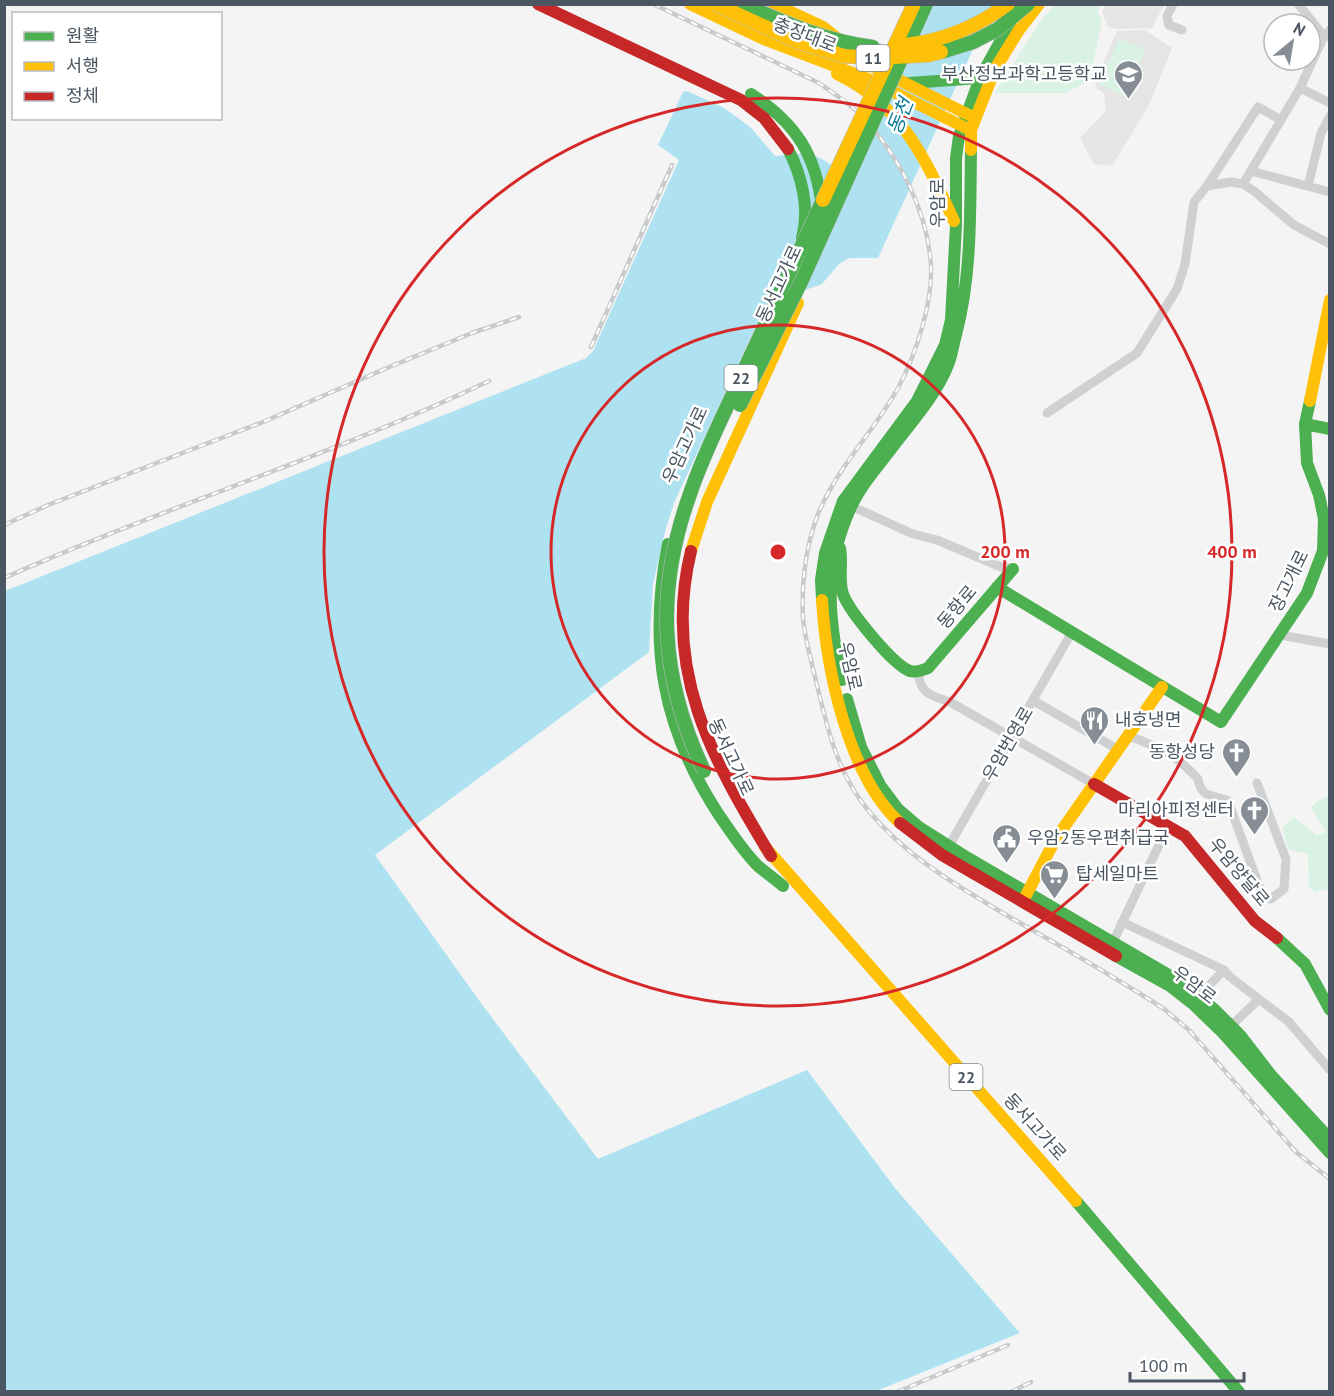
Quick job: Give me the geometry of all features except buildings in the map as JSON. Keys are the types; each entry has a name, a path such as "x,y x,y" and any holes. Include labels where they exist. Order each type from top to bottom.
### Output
{"main road":[{"name":"우암고가로","path":"538,4 741,100 758,111 786,141 794,156 801,179 806,216 801,240 785,279 683,489 663,564 659,603 661,666 668,701 690,766 729,830 758,865 783,886"},
{"path":"558,4 762,100 801,137 811,157 822,194 823,220 818,251 786,333 711,494 695,535 688,564 684,597 685,649 693,697 703,730 720,770 771,856"},
{"name":"충장대로","path":"690,4 766,40 866,76 968,122"},
{"name":"11","path":"715,4 798,42 844,56 877,58 929,55 973,42 998,29 1028,4"},
{"name":"11","path":"744,4 809,33 843,44 877,47 926,44 992,17 1008,4"},
{"name":"충장대로","path":"774,4 823,27 866,76 905,84 946,111"},
{"name":"동서고가로","path":"914,4 688,495 668,587 667,618 672,681 693,749 709,782 737,828 783,886 1228,1392"},
{"name":"동서고가로","path":"926,4 801,282 721,444 694,514 681,564 677,609 682,679 706,753 727,796 744,822 771,856 1061,1184 1239,1392"},
{"name":"우암로","path":"1022,4 996,46 980,78 956,158 956,225 951,320 945,345 918,401 862,472 843,501 825,553 821,580 821,608 828,659 852,749 878,797 892,816 912,834 946,851 1170,986 1223,1033 1329,1153"},
{"name":"우암로","path":"946,851 898,809 880,785 861,747 834,645 830,601 832,565 851,506 928,401 948,365 965,302 970,240 968,122 995,69 1019,30 1039,4"},
{"path":"866,76 919,148 956,225"},
{"path":"905,84 980,78"},
{"name":"장고개로","path":"997,588 1221,722 1307,592 1323,551 1324,519 1319,495 1307,463 1305,424 1329,300"},
{"path":"1305,424 1329,429"},
{"path":"838,542 841,552 843,595 866,628 900,666 909,671 918,672"},
{"name":"동항로","path":"918,672 928,668 1013,569"},
{"path":"1025,898 1055,840 1130,736 1162,687"},
{"name":"우암양달로","path":"1094,784 1185,836 1255,921 1283,942 1305,964 1329,1010"},
{"name":"우암로","path":"1025,898 1113,942 1179,981 1231,1026 1329,1139"}],"street":[{"path":"1173,4 1167,16 1169,25 1182,30"},
{"path":"1243,184 1300,88 1328,34 1298,4"},
{"path":"1300,88 1329,103"},
{"path":"1047,413 1137,353 1177,289 1185,264 1194,202 1207,186 1258,107 1281,120"},
{"path":"1308,186 1321,133 1329,116"},
{"path":"1251,171 1329,192"},
{"path":"1207,186 1231,182 1243,184 1294,225 1329,244"},
{"name":"동항로","path":"851,506 913,534 937,540 1001,567 1013,569"},
{"name":"우암번영로","path":"946,851 1072,632"},
{"path":"1280,635 1329,644"},
{"path":"918,672 922,687 932,697 950,702 1094,784"},
{"path":"1034,701 1119,750"},
{"path":"1130,736 1161,748 1181,760 1198,779 1206,795 1225,799 1230,804 1262,894 1271,899 1284,889 1286,858 1257,783"},
{"path":"1113,942 1168,826"},
{"path":"1122,922 1224,970 1289,1022 1329,1070"},
{"name":"우암로","path":"1198,997 1224,970"},
{"path":"1231,1026 1258,999"}],"shaded area":[{"path":"1106,4 1164,5 1152,28 1118,29 1108,27 1102,12"},
{"name":"부산정보과학고등학교","path":"1145,30 1172,48 1149,105 1112,166 1094,164 1080,138 1106,111 1104,93 1097,89 1095,82 1117,31"}],"green space":[{"path":"1055,4 1100,5 1098,12 1102,21 1089,81 1065,93 995,93 1040,22"},
{"path":"1119,39 1146,49 1125,97 1099,84"},
{"path":"1329,795 1329,889 1316,892 1309,887 1308,854 1289,850 1282,828 1294,817 1316,835 1326,832 1311,808 1316,802"}],"water":[{"name":"동천","path":"906,5 993,5 878,258 849,258 839,264 822,284 766,304 674,503 653,584 649,652 375,855 478,999 598,1159 807,1070 895,1188 1020,1333 876,1391 5,1392 5,591 586,358 593,351 679,160 658,145 683,92 687,91 724,108 752,129 775,156 810,155 831,165"}],"railway":[{"path":"653,4 819,83 855,109 877,133 908,182 927,236 931,271 930,288 923,325 911,360 897,390 826,497 814,526 805,565 803,618 807,642 834,749 848,781 857,796 883,827 936,871 1164,1009 1189,1030 1296,1152 1330,1179"},
{"path":"591,347 672,165"},
{"path":"4,525 48,505 263,422 472,333 519,317"},
{"path":"4,578 64,552 308,458 489,381"},
{"path":"897,1392 1008,1345"},
{"path":"1011,1392 1031,1382"}],"traffic: fast":[{"path":"744,4 807,31 839,41 873,47"},
{"path":"740,405 801,282 926,4"},
{"path":"941,52 973,42 998,29 1028,4"},
{"path":"822,600 821,580 825,553 843,501 917,401 945,345 951,320 956,225 956,158 959,136 980,78 1010,24"},
{"path":"909,83 980,78"},
{"path":"751,94 780,117 801,143 815,173 822,209"},
{"path":"788,149 801,181 805,204 802,238"},
{"path":"842,680 831,614 832,572 836,551 842,529 860,491 931,397 949,362 961,312 968,266 971,150"},
{"path":"704,771 678,702 671,668 667,634 667,600 671,565 679,530 701,465 823,200"},
{"path":"997,587 1221,722 1307,593 1323,551 1324,519 1319,495 1307,463 1305,424 1310,401"},
{"path":"1305,424 1330,429"},
{"path":"668,544 662,581 660,652 673,718 684,750 719,815 761,869 783,886"},
{"path":"840,548 842,589 847,602 862,624 893,659 912,672 928,668 1013,569"},
{"path":"847,699 861,747 880,785 898,809 919,827 968,858 1179,981 1215,1010 1240,1035 1271,1075 1330,1139"},
{"path":"1277,938 1305,964 1330,1010"},
{"path":"1116,956 1170,986 1193,1004 1223,1033 1330,1153"},
{"path":"1076,1201 1239,1392"}],"traffic: slow":[{"path":"690,4 766,40 866,78 968,129"},
{"path":"715,4 798,42 844,56 877,58 929,55 941,52"},
{"path":"774,4 823,27 837,38"},
{"path":"823,200 914,4"},
{"path":"905,45 960,32 1008,4"},
{"path":"971,150 971,130 995,69 1019,30 1039,4"},
{"path":"859,57 869,65 971,116"},
{"path":"837,74 859,86 895,118 922,156 954,221"},
{"path":"1310,401 1330,300"},
{"path":"691,551 707,502 798,303"},
{"path":"822,600 829,657 843,719 866,778 882,803 900,823"},
{"path":"1024,899 1055,840 1162,687"},
{"path":"765,847 1076,1201"}],"traffic: jam":[{"path":"538,4 741,100 764,118 788,149"},
{"path":"691,551 684,594 683,635 688,674 698,712 712,748 749,820 771,856"},
{"path":"1094,784 1185,836 1255,921 1277,938"},
{"path":"900,823 942,855 1116,956"}],"place":[{"name":"부산정보과학고등학교","path":"1128,100"},
{"name":"내호냉면","path":"1094,746"},
{"name":"동항성당","path":"1236,778"},
{"name":"마리아피정센터","path":"1255,836"},
{"name":"우암2동우편취급국","path":"1006,864"},
{"name":"탑세일마트","path":"1055,900"}]}
